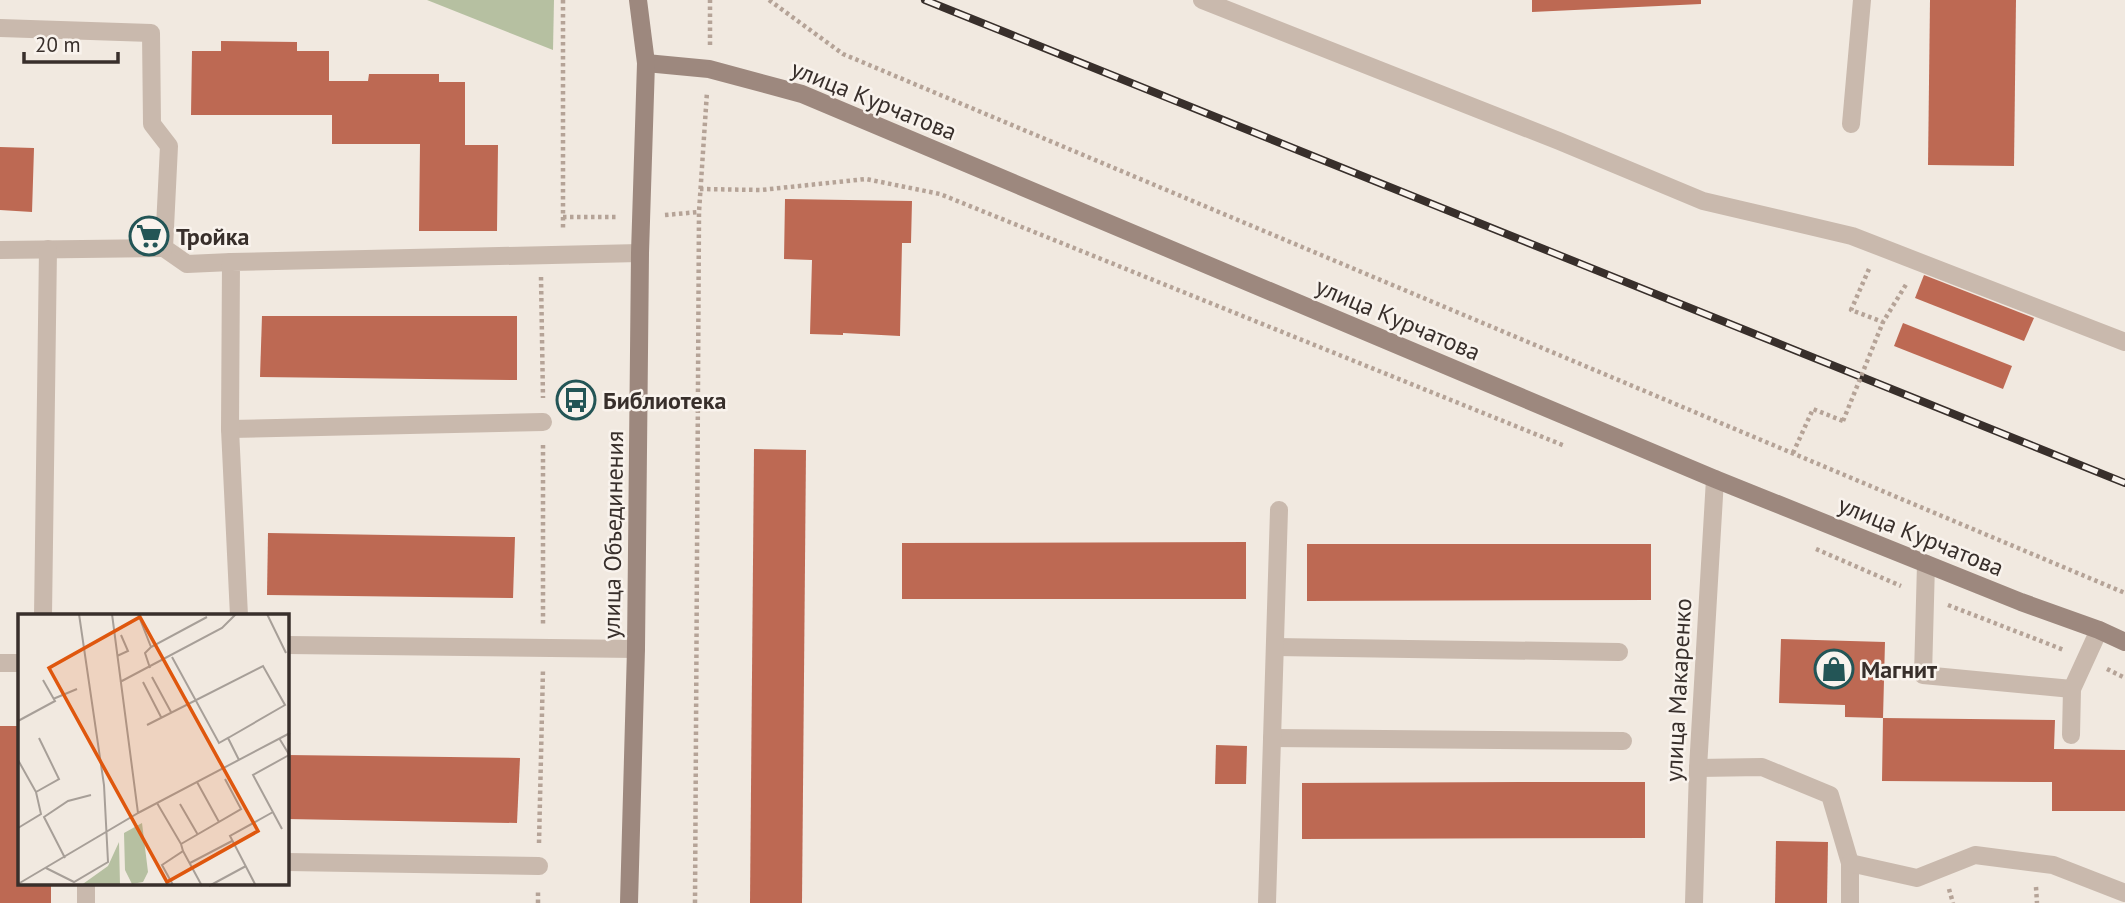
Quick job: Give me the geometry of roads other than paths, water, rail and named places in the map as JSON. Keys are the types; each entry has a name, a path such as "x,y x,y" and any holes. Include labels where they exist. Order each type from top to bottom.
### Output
{"main road":[{"name":"улица Объединения","path":"629,903 636,649 640,253 646,63 638,0"},
{"name":"улица Курчатова","path":"646,63 709,69 802,94 1715,480 2125,642"}],"street":[{"path":"1202,0 1703,201 1852,236 2125,342"},
{"path":"1850,124 1862,0"},
{"path":"0,28 151,33 152,124 169,146 164,248"},
{"path":"0,250 164,248 187,264 640,253"},
{"path":"43,614 48,249"},
{"path":"231,262 230,429 239,614"},
{"path":"230,429 543,422"},
{"name":"улица Макаренко","path":"1694,903 1698,768 1715,480"},
{"path":"1267,903 1279,510"},
{"path":"1926,564 1923,675 2072,689"},
{"path":"2071,735 2072,689 2099,630"},
{"path":"289,645 636,649"},
{"path":"1275,647 1619,652"},
{"path":"0,663 18,663"},
{"path":"1272,738 1623,741"},
{"path":"1698,768 1762,767 1830,795 1850,863 1850,903"},
{"path":"1850,863 1917,878 1975,855 2053,865 2125,893"},
{"path":"289,862 539,866"}],"railway":[{"path":"925,0 2125,483"}],"place":[{"name":"Тройка","path":"149,236"},
{"name":"Библиотека","path":"576,400"},
{"name":"Магнит","path":"1834,669"}]}
